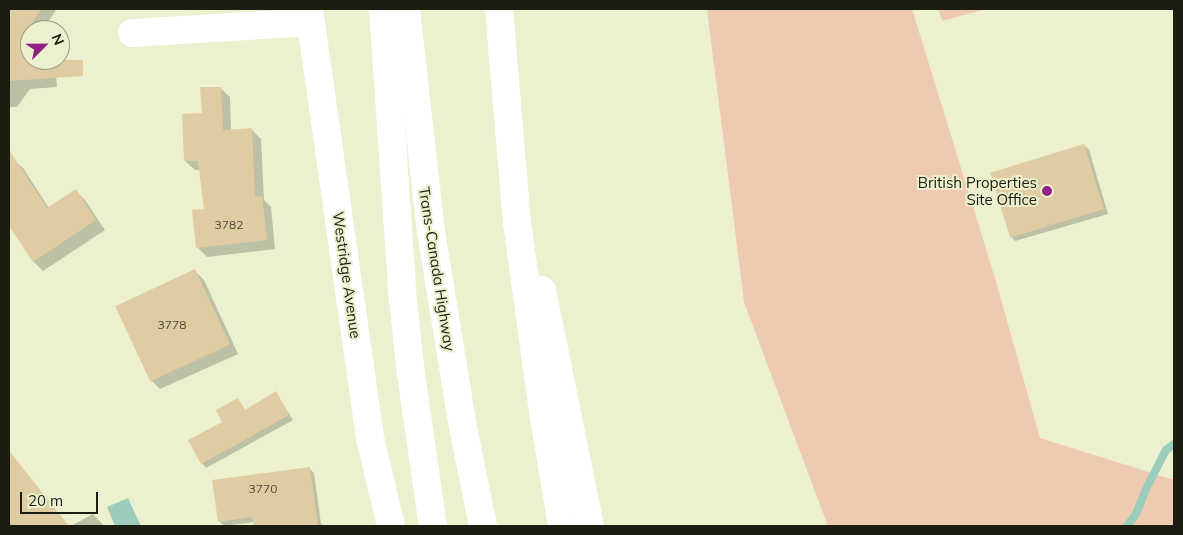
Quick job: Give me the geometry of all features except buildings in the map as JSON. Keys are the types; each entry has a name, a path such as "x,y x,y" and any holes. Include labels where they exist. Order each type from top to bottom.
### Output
{"main road":[{"path":"383,9 402,291 411,374 433,526"},
{"name":"Trans-Canada Highway","path":"406,9 431,232 463,427 483,526"},
{"path":"499,9 507,127 529,316 562,526"},
{"name":"Westridge Avenue","path":"132,34 309,16 371,442 391,526"},
{"path":"507,127 563,388 590,526"}],"shaded area":[{"path":"707,9 912,9 995,278 1040,438 1174,480 1174,526 828,526 744,302"},
{"path":"938,9 985,9 942,21"},
{"path":"128,498 141,526 115,526 107,507"}],"waterway":[{"path":"1127,526 1136,514 1146,489 1166,450 1174,444"}],"place":[{"name":"British Properties Site Office","path":"1047,191"}]}
